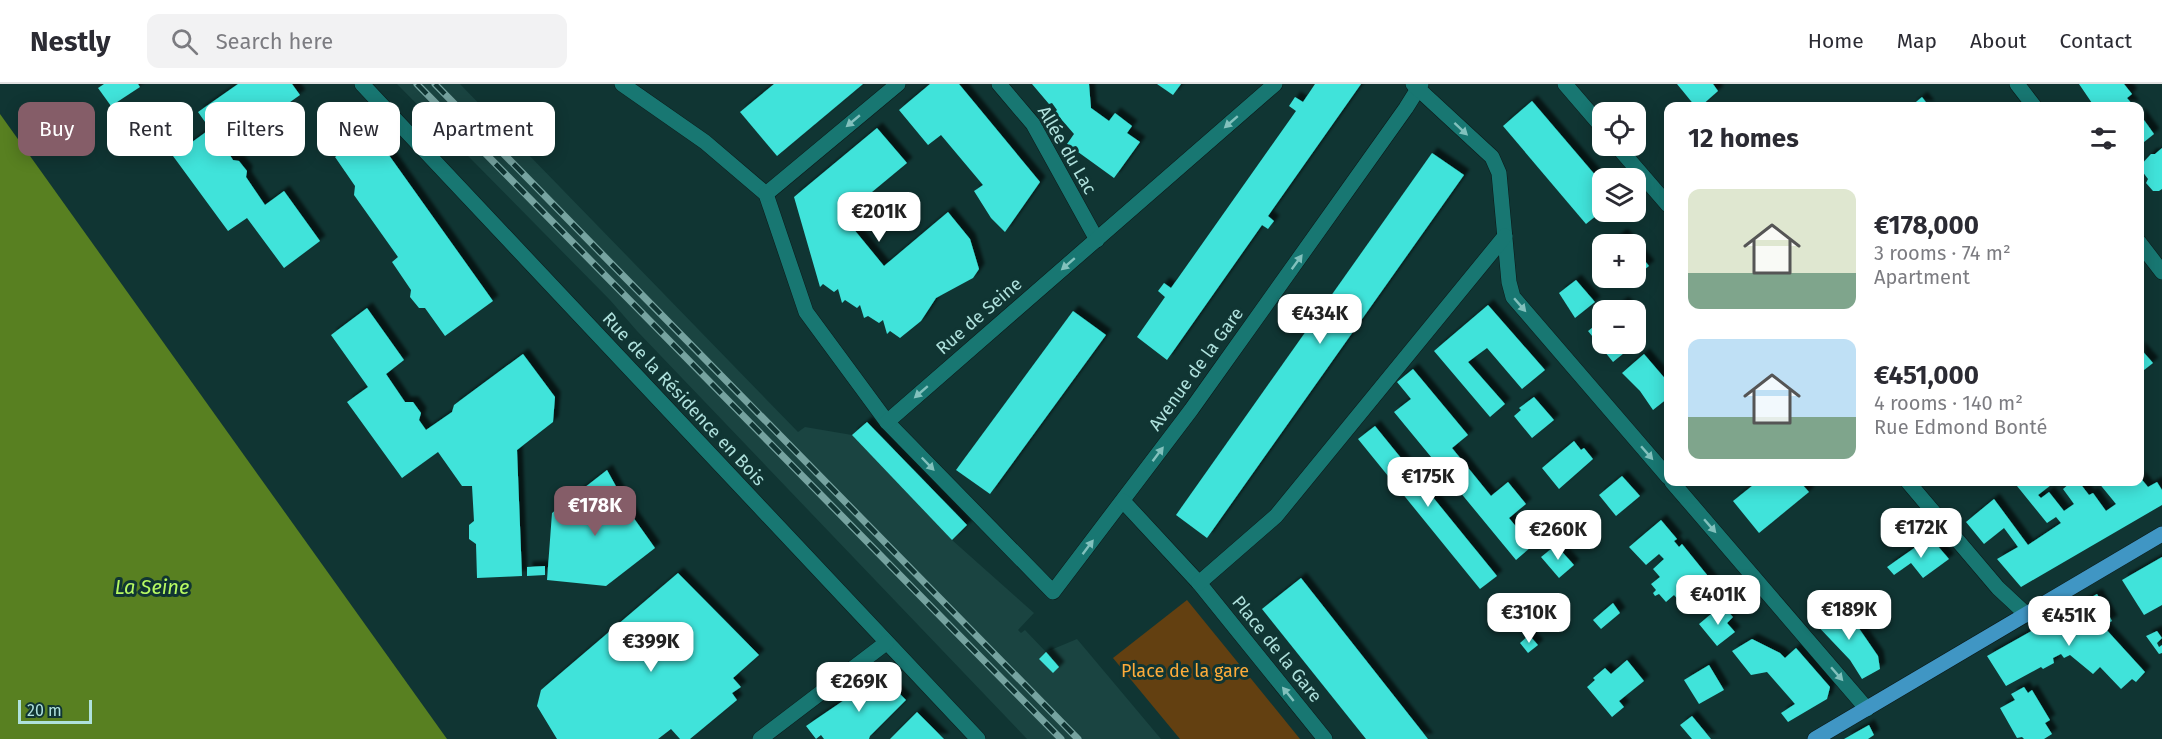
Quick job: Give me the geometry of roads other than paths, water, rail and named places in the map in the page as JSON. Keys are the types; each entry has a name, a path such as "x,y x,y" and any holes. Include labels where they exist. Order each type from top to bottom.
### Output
{"main road":[{"path":"1815,739 2162,534"}],"street":[{"name":"Rue de la Résidence en Bois","path":"363,84 978,739"},
{"path":"622,84 705,142 766,194 806,312 888,422"},
{"path":"766,194 898,84"},
{"name":"Allée du Lac","path":"999,84 1033,124 1097,240"},
{"name":"Rue de Seine","path":"888,422 1275,84"},
{"path":"1566,84 1592,115"},
{"path":"2017,84 2031,102"},
{"path":"1421,85 1492,158 1499,173 1509,282 1513,297 1664,472"},
{"name":"Avenue de la Gare","path":"888,422 1053,592 1191,410 1421,85"},
{"path":"1626,156 1664,200"},
{"path":"1199,583 1276,516 1505,236"},
{"path":"2144,249 2162,272"},
{"path":"1674,486 1867,710"},
{"path":"1911,486 1998,588 2026,615"},
{"name":"Place de la Gare","path":"1123,501 1199,583 1325,739"},
{"path":"759,739 886,642"}],"water":[{"name":"La Seine","path":"0,114 18,139 18,156 30,156 447,739 0,739"}],"railway":[{"path":"417,84 1061,739"},
{"path":"435,84 1078,739"}],"park label":[{"name":"Place de la gare","path":"1185,671"}]}
